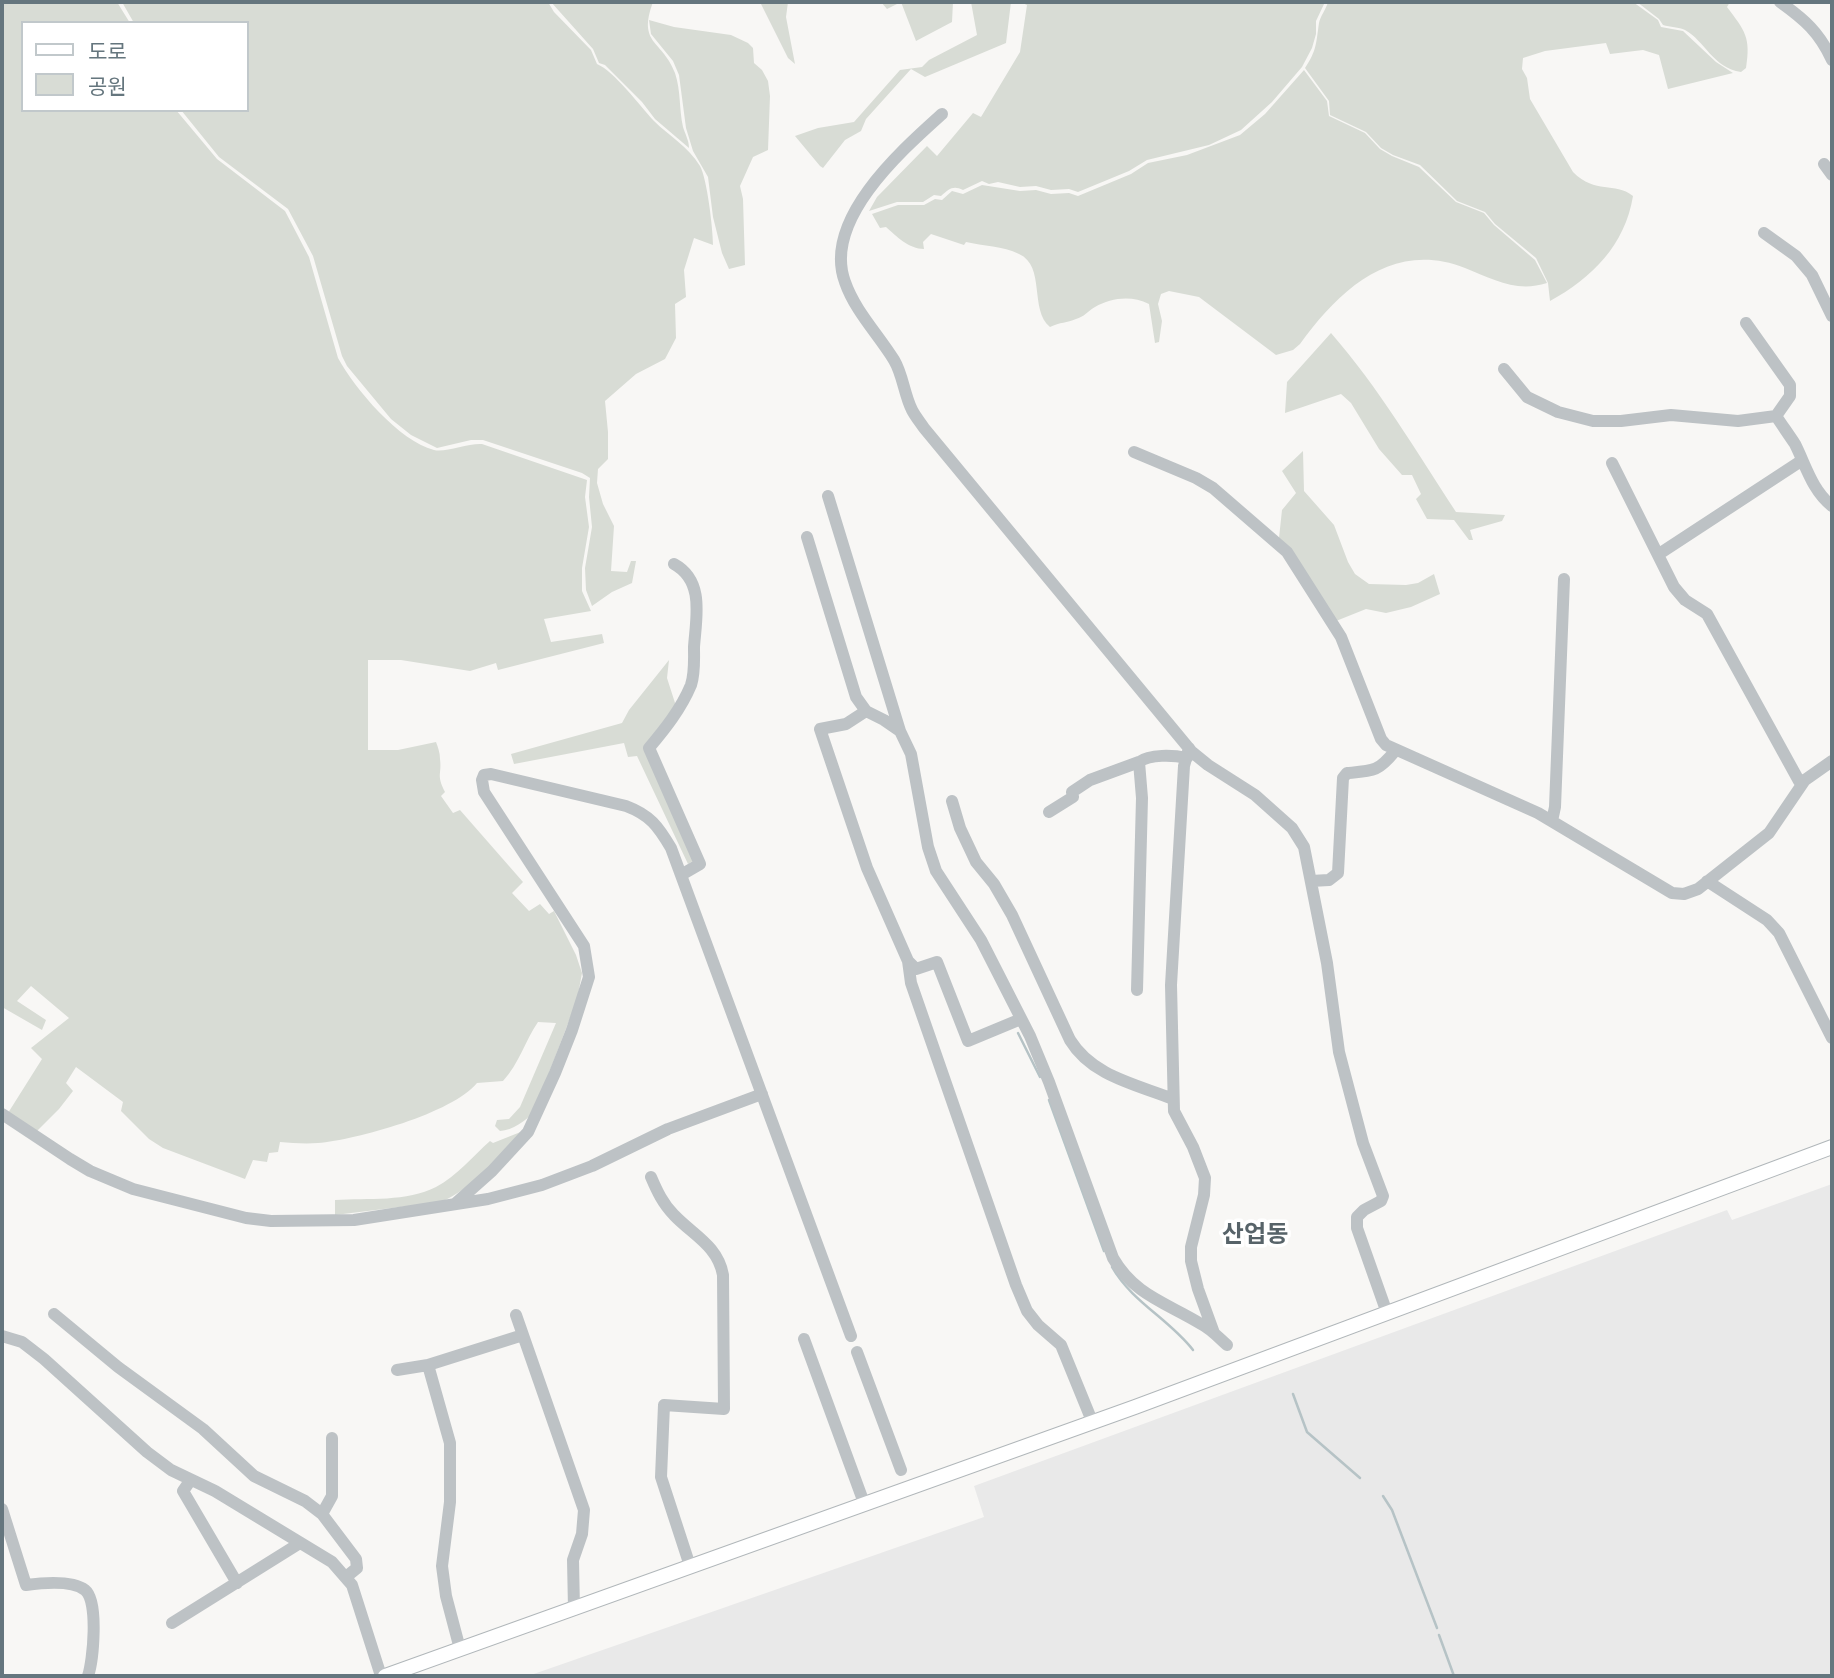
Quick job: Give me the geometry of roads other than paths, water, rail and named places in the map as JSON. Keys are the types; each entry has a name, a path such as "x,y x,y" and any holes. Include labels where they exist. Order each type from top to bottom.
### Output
{"main road":[{"path":"383,1676 1092,1421 1832,1147"}],"street":[{"path":"1780,2 1805,20 1822,38 1832,60"},
{"path":"942,114 882,170 859,206 843,244 841,262 844,281 894,360 901,373 912,410 924,428 1188,753 1234,779 1255,795 1292,828 1304,847 1327,963 1339,1052 1363,1143 1383,1196 1381,1201 1357,1217 1357,1228 1387,1313"},
{"path":"1824,163 1832,175"},
{"path":"1764,233 1796,256 1812,275 1832,316"},
{"path":"1504,369 1527,397 1558,412 1593,421 1621,421 1644,416 1671,415 1738,421 1776,416 1790,396 1790,385 1746,323"},
{"path":"1776,416 1824,499 1832,506"},
{"path":"1135,452 1213,488 1287,552 1341,636 1386,746 1552,821 1672,893 1684,894 1698,889 1769,833 1805,780 1832,761"},
{"path":"1659,554 1801,461"},
{"path":"1612,463 1674,587 1685,600 1707,614 1799,781 1805,780"},
{"path":"828,496 900,732 911,754 928,846 936,871 981,940 1021,1019 1049,1082 1114,1258 1122,1274 1140,1291 1205,1326 1227,1345"},
{"path":"807,537 856,697 866,711 900,732"},
{"path":"674,564 688,575 697,599 694,672 684,699 666,728 649,748 700,864 681,875"},
{"path":"1552,821 1555,807 1564,579"},
{"path":"866,711 846,724 820,729 867,868 908,961 911,984 1016,1285 1027,1311 1038,1325 1061,1345 1092,1421"},
{"path":"1311,881 1329,880 1338,873 1343,778 1347,773 1369,771 1383,766 1395,751"},
{"path":"1049,812 1073,797 1072,792 1090,780 1144,758 1188,753"},
{"path":"1188,753 1171,985 1173,1099 1176,1119 1194,1147 1205,1178 1204,1195 1191,1247 1191,1261 1214,1334"},
{"path":"1136,990 1142,797 1139,762"},
{"path":"456,1203 492,1171 528,1132 572,1030 589,977 584,946 484,792 484,775 491,774 626,806 643,813 671,848 851,1336"},
{"path":"952,801 960,828 976,862 994,884 1012,915 1079,1055 1100,1071 1173,1099"},
{"path":"1707,881 1767,920 1779,933 1832,1038"},
{"path":"908,961 916,969 937,962 968,1041 1021,1019"},
{"path":"2,1114 70,1159 143,1192 246,1218 271,1221 354,1220 507,1194 566,1177 668,1129 762,1094"},
{"path":"652,1177 658,1195 674,1215 713,1249 723,1275 724,1409 664,1405 661,1477 690,1566"},
{"path":"54,1314 118,1367 203,1429 254,1476 305,1501 322,1514 356,1559 357,1568 346,1577"},
{"path":"516,1315 584,1510 582,1534 573,1560 574,1609"},
{"path":"397,1370 428,1365 523,1335"},
{"path":"2,1336 22,1342 171,1470 215,1491 332,1562 352,1585 383,1676"},
{"path":"804,1339 864,1503"},
{"path":"857,1352 901,1470"},
{"path":"428,1365 450,1443 450,1502 442,1566 446,1596 460,1649"},
{"path":"322,1514 332,1496 332,1438"},
{"path":"190,1481 183,1491 237,1583"},
{"path":"2,1509 26,1585 50,1582 84,1589 89,1595 93,1615 88,1676"},
{"path":"172,1623 300,1543"}],"waterway":[{"path":"1018,1033 1040,1077"},
{"path":"1049,1100 1104,1251"},
{"path":"1112,1267 1130,1290 1193,1350"},
{"path":"1293,1394 1307,1432 1360,1478"},
{"path":"1383,1496 1392,1510 1437,1628"},
{"path":"1439,1635 1454,1676"}],"district":[{"name":"산업동","path":"1255,1236"}]}
